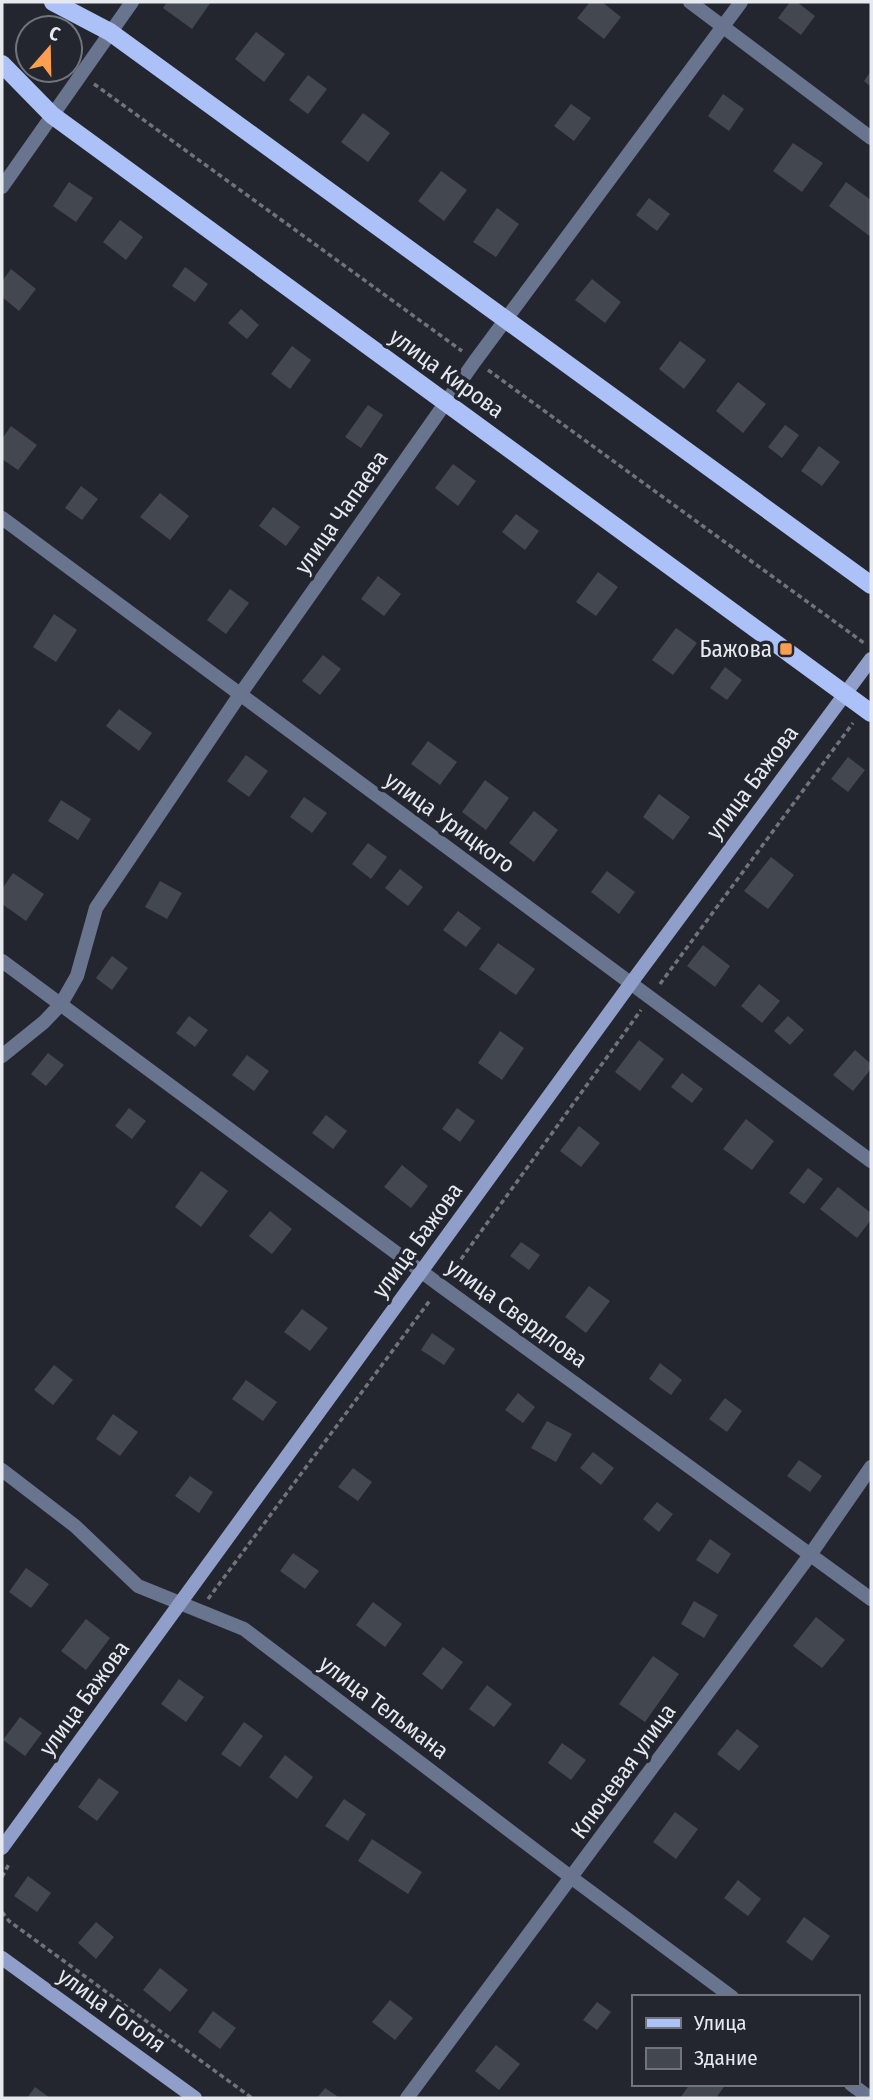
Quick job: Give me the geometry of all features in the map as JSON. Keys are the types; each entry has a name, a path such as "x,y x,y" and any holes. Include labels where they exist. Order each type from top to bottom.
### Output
{"main road":[{"path":"53,2 110,32 871,585"},
{"name":"улица Кирова","path":"2,64 52,115 871,713"}],"street":[{"path":"2,187 132,2"},
{"path":"690,2 871,138"},
{"name":"улица Чапаева","path":"2,1056 44,1022 61,1004 77,976 96,908 239,696 446,402 741,2"},
{"name":"улица Урицкого","path":"2,518 239,696 871,1161"},
{"name":"улица Бажова","path":"2,1848 631,983 871,659"},
{"name":"улица Свердлова","path":"2,961 422,1272 871,1599"},
{"name":"Ключевая улица","path":"407,2098 810,1555 871,1467"},
{"name":"улица Тельмана","path":"2,1470 75,1526 138,1586 244,1629 729,1995"},
{"name":"улица Гоголя","path":"2,1958 195,2098"},
{"path":"854,2086 870,2098"}],"path":[{"path":"2,1912 9,1921 252,2098"}],"building":[{"path":"167,2 211,2 192,29 163,8"},
{"path":"590,2 602,2 621,17 604,39 577,18"},
{"path":"790,2 797,2 815,16 801,35 778,18"},
{"path":"256,32 285,54 264,82 235,59"},
{"path":"871,71 871,87 864,81"},
{"path":"308,75 327,89 308,114 289,100"},
{"path":"723,94 744,109 729,131 708,116"},
{"path":"571,104 591,118 574,141 554,126"},
{"path":"363,113 390,133 368,162 341,142"},
{"path":"793,143 823,163 802,192 773,171"},
{"path":"441,171 467,190 444,221 418,201"},
{"path":"69,182 93,198 76,222 53,206"},
{"path":"846,182 871,200 871,237 829,206"},
{"path":"649,198 670,214 657,231 636,215"},
{"path":"497,208 519,224 496,257 473,242"},
{"path":"120,220 143,237 126,260 103,242"},
{"path":"185,267 208,284 195,302 172,286"},
{"path":"11,269 36,289 19,311 2,297 2,281"},
{"path":"592,279 621,302 605,323 575,300"},
{"path":"241,309 259,325 247,339 228,323"},
{"path":"680,341 706,360 684,389 659,369"},
{"path":"292,346 311,360 290,389 271,374"},
{"path":"738,382 766,404 743,433 716,411"},
{"path":"368,405 383,415 361,448 345,437"},
{"path":"785,425 799,435 782,458 768,447"},
{"path":"11,426 37,445 18,470 2,459 2,439"},
{"path":"819,446 840,462 822,486 801,471"},
{"path":"453,464 476,481 458,506 435,488"},
{"path":"81,486 98,499 82,520 65,508"},
{"path":"160,493 189,516 170,540 140,517"},
{"path":"273,507 300,527 286,546 259,526"},
{"path":"516,514 539,531 525,550 502,532"},
{"path":"598,572 618,587 596,616 576,602"},
{"path":"378,576 401,594 384,616 361,599"},
{"path":"230,589 249,603 226,634 207,620"},
{"path":"54,614 77,630 56,662 33,647"},
{"path":"676,628 697,643 673,675 652,660"},
{"path":"323,655 341,669 320,695 302,681"},
{"path":"725,667 742,680 727,700 710,688"},
{"path":"119,709 152,733 139,751 106,726"},
{"path":"428,741 457,762 440,785 411,764"},
{"path":"246,755 268,771 249,797 227,781"},
{"path":"848,757 865,770 848,792 831,779"},
{"path":"485,780 509,798 486,830 462,812"},
{"path":"659,794 690,817 673,840 643,817"},
{"path":"304,797 327,813 312,833 290,817"},
{"path":"61,800 91,819 78,840 48,821"},
{"path":"534,811 558,830 534,862 509,843"},
{"path":"368,843 387,857 371,879 352,864"},
{"path":"771,857 794,875 768,909 744,891"},
{"path":"400,869 423,887 408,906 385,888"},
{"path":"607,871 635,892 619,914 591,892"},
{"path":"13,873 44,894 26,921 2,904 2,889"},
{"path":"160,881 182,893 167,919 145,907"},
{"path":"458,911 481,928 466,947 443,930"},
{"path":"498,943 535,969 516,995 479,969"},
{"path":"703,945 730,966 715,987 687,966"},
{"path":"112,956 128,968 112,990 96,978"},
{"path":"759,984 780,1001 762,1023 741,1006"},
{"path":"189,1016 208,1030 195,1047 176,1033"},
{"path":"788,1016 804,1030 790,1045 774,1031"},
{"path":"500,1031 524,1048 502,1080 478,1063"},
{"path":"639,1040 664,1059 640,1091 615,1072"},
{"path":"855,1050 871,1064 871,1069 853,1091 833,1075"},
{"path":"48,1053 64,1065 46,1086 31,1074"},
{"path":"247,1055 269,1071 254,1091 232,1075"},
{"path":"682,1073 703,1089 692,1103 671,1087"},
{"path":"129,1108 146,1121 132,1139 115,1126"},
{"path":"457,1108 475,1121 460,1142 442,1129"},
{"path":"326,1115 347,1131 333,1149 312,1133"},
{"path":"746,1119 774,1141 752,1170 723,1149"},
{"path":"579,1126 600,1143 581,1167 560,1151"},
{"path":"402,1165 428,1186 411,1208 384,1187"},
{"path":"808,1168 823,1179 804,1204 789,1193"},
{"path":"201,1171 228,1191 201,1227 175,1207"},
{"path":"838,1187 871,1213 871,1220 857,1238 820,1209"},
{"path":"270,1211 292,1229 272,1254 249,1236"},
{"path":"521,1242 540,1255 529,1270 510,1256"},
{"path":"589,1286 610,1301 586,1333 565,1317"},
{"path":"302,1309 328,1328 310,1351 284,1332"},
{"path":"432,1333 455,1349 444,1365 421,1350"},
{"path":"660,1363 682,1380 671,1395 649,1379"},
{"path":"54,1365 73,1380 53,1405 34,1390"},
{"path":"246,1380 277,1402 263,1421 232,1399"},
{"path":"518,1393 535,1407 523,1423 505,1410"},
{"path":"725,1398 742,1411 727,1432 709,1419"},
{"path":"113,1414 138,1432 120,1456 96,1439"},
{"path":"547,1421 572,1434 556,1462 531,1448"},
{"path":"593,1452 614,1468 601,1485 580,1468"},
{"path":"799,1460 822,1476 810,1492 787,1476"},
{"path":"353,1468 372,1482 358,1501 338,1487"},
{"path":"190,1476 213,1492 199,1513 175,1496"},
{"path":"657,1502 673,1514 659,1532 643,1519"},
{"path":"710,1539 731,1554 718,1574 696,1560"},
{"path":"293,1553 319,1571 305,1589 280,1571"},
{"path":"26,1568 49,1584 31,1608 9,1592"},
{"path":"694,1601 718,1615 704,1638 681,1624"},
{"path":"373,1602 402,1624 385,1647 356,1625"},
{"path":"816,1617 845,1640 822,1668 793,1646"},
{"path":"86,1619 110,1638 86,1670 61,1651"},
{"path":"443,1647 463,1662 442,1690 422,1674"},
{"path":"653,1656 679,1674 645,1722 619,1704"},
{"path":"179,1679 204,1697 186,1722 161,1704"},
{"path":"487,1685 512,1704 494,1727 469,1709"},
{"path":"20,1717 42,1733 25,1756 3,1740"},
{"path":"244,1722 263,1736 240,1767 221,1754"},
{"path":"737,1729 759,1746 739,1771 717,1754"},
{"path":"562,1743 586,1760 571,1780 548,1763"},
{"path":"285,1755 313,1777 297,1799 269,1777"},
{"path":"99,1778 119,1792 97,1821 78,1807"},
{"path":"344,1799 366,1814 348,1841 325,1826"},
{"path":"675,1812 698,1829 676,1859 653,1842"},
{"path":"372,1839 422,1872 408,1894 358,1861"},
{"path":"28,1876 51,1893 37,1912 14,1896"},
{"path":"738,1880 761,1899 748,1916 724,1898"},
{"path":"804,1917 830,1936 812,1961 786,1942"},
{"path":"96,1922 114,1937 96,1959 78,1943"},
{"path":"160,1968 188,1990 170,2012 143,1990"},
{"path":"390,2000 413,2018 395,2040 372,2022"},
{"path":"597,2002 611,2012 597,2030 583,2020"},
{"path":"213,2011 236,2028 220,2049 198,2032"},
{"path":"496,2045 520,2064 499,2090 475,2071"},
{"path":"689,2086 725,2086 716,2098 680,2098"},
{"path":"35,2087 50,2098 27,2098"},
{"path":"325,2088 340,2098 317,2098"}],"place":[{"name":"Бажова","path":"786,649"}]}
